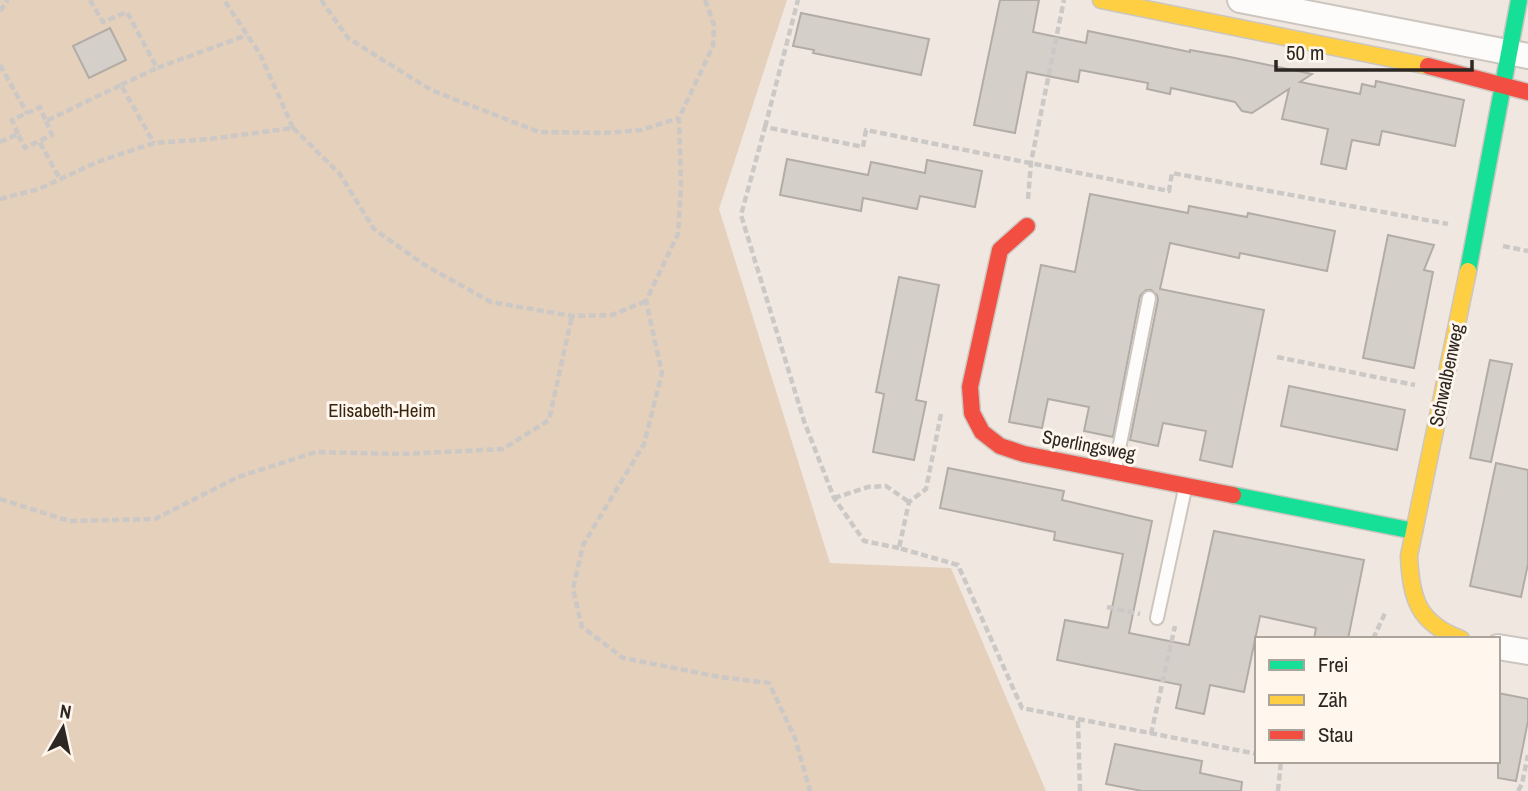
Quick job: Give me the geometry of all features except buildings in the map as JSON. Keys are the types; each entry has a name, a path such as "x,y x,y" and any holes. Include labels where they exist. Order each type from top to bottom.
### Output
{"street":[{"path":"1101,0 1450,71 1502,88 1528,92"},
{"path":"1240,0 1518,54"},
{"name":"Schwalbenweg","path":"1451,637 1430,624 1418,609 1409,582 1409,556 1476,230 1502,88 1518,54 1519,0"},
{"name":"Sperlingsweg","path":"1027,226 1000,250 970,387 969,401 973,418 981,431 1004,450 1414,531"},
{"path":"1500,647 1528,652"}],"lane":[{"path":"1115,471 1149,298"},
{"path":"1157,618 1186,485"}],"path":[{"path":"0,10 8,0"},
{"path":"90,0 103,22 127,12 156,68"},
{"path":"225,0 260,54 293,128 339,173 374,229 423,264 491,302 572,316 612,315 646,301"},
{"path":"321,0 348,38 431,90 539,132 605,133 641,130 679,118"},
{"path":"705,0 714,25 713,46 679,118 681,186 678,234 646,301 662,373 644,444 583,545 573,589 582,627 623,658 720,677 769,683 795,738 810,791"},
{"path":"798,0 741,215 804,421 834,498 864,541 958,565 1022,708 1255,754"},
{"path":"1027,226 1031,163 1064,0"},
{"path":"46,121 156,68 247,35"},
{"path":"0,65 27,113"},
{"path":"121,85 154,143"},
{"path":"40,107 46,121 52,135 24,148 12,120 40,107"},
{"path":"765,127 863,146 866,130 1169,191 1172,173 1476,230"},
{"path":"0,199 39,189 97,162 154,143 293,128"},
{"path":"0,142 18,134"},
{"path":"39,141 60,179"},
{"path":"0,499 69,521 155,519 238,477 316,452 404,454 503,449 549,420 572,316"},
{"path":"1277,357 1443,391"},
{"path":"899,548 909,502 926,489 942,409"},
{"path":"834,498 868,487 886,486 909,502"},
{"path":"1374,637 1390,604"},
{"path":"1107,607 1176,622 1152,734"},
{"path":"1078,721 1080,791"},
{"path":"1518,791 1528,755"},
{"path":"1278,791 1282,763"}],"green space":[{"name":"Elisabeth-Heim","path":"0,0 787,0 719,209 830,563 951,568 1046,791 0,791"}],"traffic: fast":[{"path":"1468,271 1519,0"},
{"path":"1233,495 1414,531"}],"traffic: slow":[{"path":"1101,0 1428,66"},
{"path":"1456,637 1435,625 1420,608 1412,585 1409,556 1468,271"}],"traffic: jam":[{"path":"1428,66 1528,92"},
{"path":"1027,226 1000,250 970,387 972,413 982,432 1000,446 1024,454 1233,495"}]}
